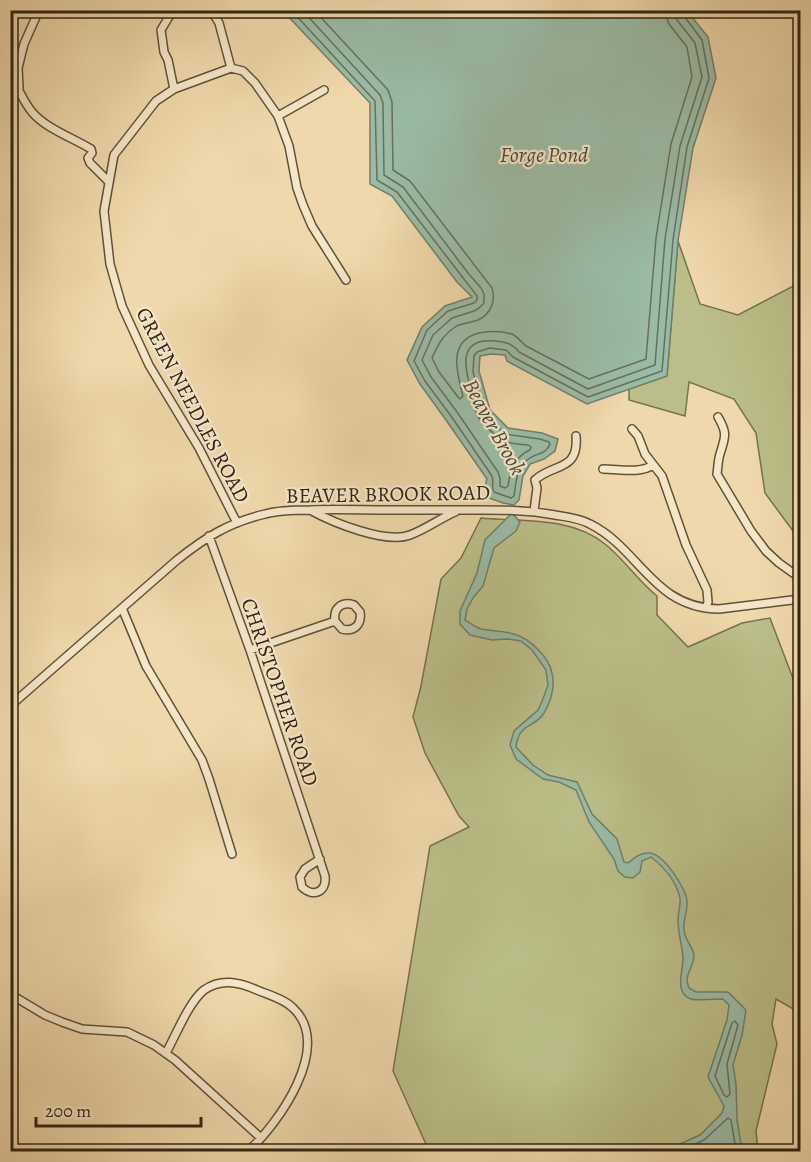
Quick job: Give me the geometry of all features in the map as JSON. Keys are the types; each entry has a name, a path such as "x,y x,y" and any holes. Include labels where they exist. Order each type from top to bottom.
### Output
{"street":[{"path":"19,90 18,68 24,44 39,10"},
{"path":"172,10 161,30 164,52 174,89"},
{"path":"211,10 219,23 231,68 243,71 255,83 278,116 289,146 297,188 303,205 312,226 346,280"},
{"name":"GREEN NEEDLES ROAD","path":"231,68 174,89 156,101 114,155 105,211 112,277 122,306 149,365 200,448 237,523"},
{"path":"10,75 26,104 41,121 91,149 92,153 88,158 90,163 108,181"},
{"path":"278,116 324,90"},
{"path":"718,417 724,427 725,440 717,474 751,531 766,551 801,578"},
{"path":"632,429 638,436 645,454 662,476 686,545 707,590 706,608"},
{"path":"531,510 537,488 535,480 540,475 569,462 576,450 576,436"},
{"path":"603,469 640,471 654,465"},
{"path":"310,510 352,528 385,537 399,538 413,534 460,510"},
{"name":"BEAVER BROOK ROAD","path":"10,706 177,560 209,536 237,523 275,512 531,510 567,517 591,525 615,541 657,585 687,604 719,609 801,599"},
{"name":"CHRISTOPHER ROAD","path":"209,536 250,650 320,859 325,876 326,883 319,891 310,892 302,887 300,877 305,869 320,859"},
{"path":"122,608 146,666 202,760 232,854"},
{"path":"250,650 335,621"},
{"path":"166,1053 193,1002 213,985 226,982 240,983 294,1008 302,1018 307,1044 298,1082 288,1102 261,1138 247,1152"},
{"path":"10,994 45,1015 82,1029 127,1032 141,1038 166,1053 261,1138"}],"shaded area":[{"path":"678,241 700,304 738,315 797,284 800,286 800,549 796,535 765,493 756,433 734,399 689,382 685,416 629,400 629,389 667,376"},
{"path":"481,518 546,522 577,529 591,535 612,550 657,596 657,615 688,647 742,623 770,618 800,697 800,1013 776,999 772,1024 777,1044 756,1131 758,1151 429,1151 393,1071 430,846 469,827 459,816 425,753 413,717 441,579 461,558"}],"water":[{"name":"Forge Pond","path":"283,11 687,11 708,37 716,78 693,148 678,241 667,376 587,404 507,361 505,355 480,356 479,371 490,410 508,428 542,433 558,439 555,451 544,459 530,464 523,476 519,500 514,505 489,498 485,486 487,479 420,384 407,360 422,327 445,306 472,297 457,282 392,196 370,184 370,103"},
{"path":"511,514 520,522 516,531 494,548 483,586 467,609 465,620 481,629 520,636 543,655 552,673 553,688 544,713 520,733 516,747 533,765 548,775 577,782 592,814 617,839 624,862 628,863 640,854 649,853 667,865 686,896 687,910 684,930 694,956 687,979 689,988 696,992 728,992 746,1010 742,1035 733,1065 740,1151 668,1151 700,1135 722,1113 724,1106 708,1077 727,1020 729,1005 723,999 691,999 682,992 683,957 678,920 680,901 676,886 665,870 651,857 642,861 640,872 633,878 625,877 618,871 614,859 589,822 576,790 559,782 543,779 516,759 510,745 514,731 538,710 548,685 546,670 532,650 521,641 492,640 470,635 460,624 460,611 477,573 485,540"}],"water label":[{"name":"Beaver Brook","path":"494,427"}]}
